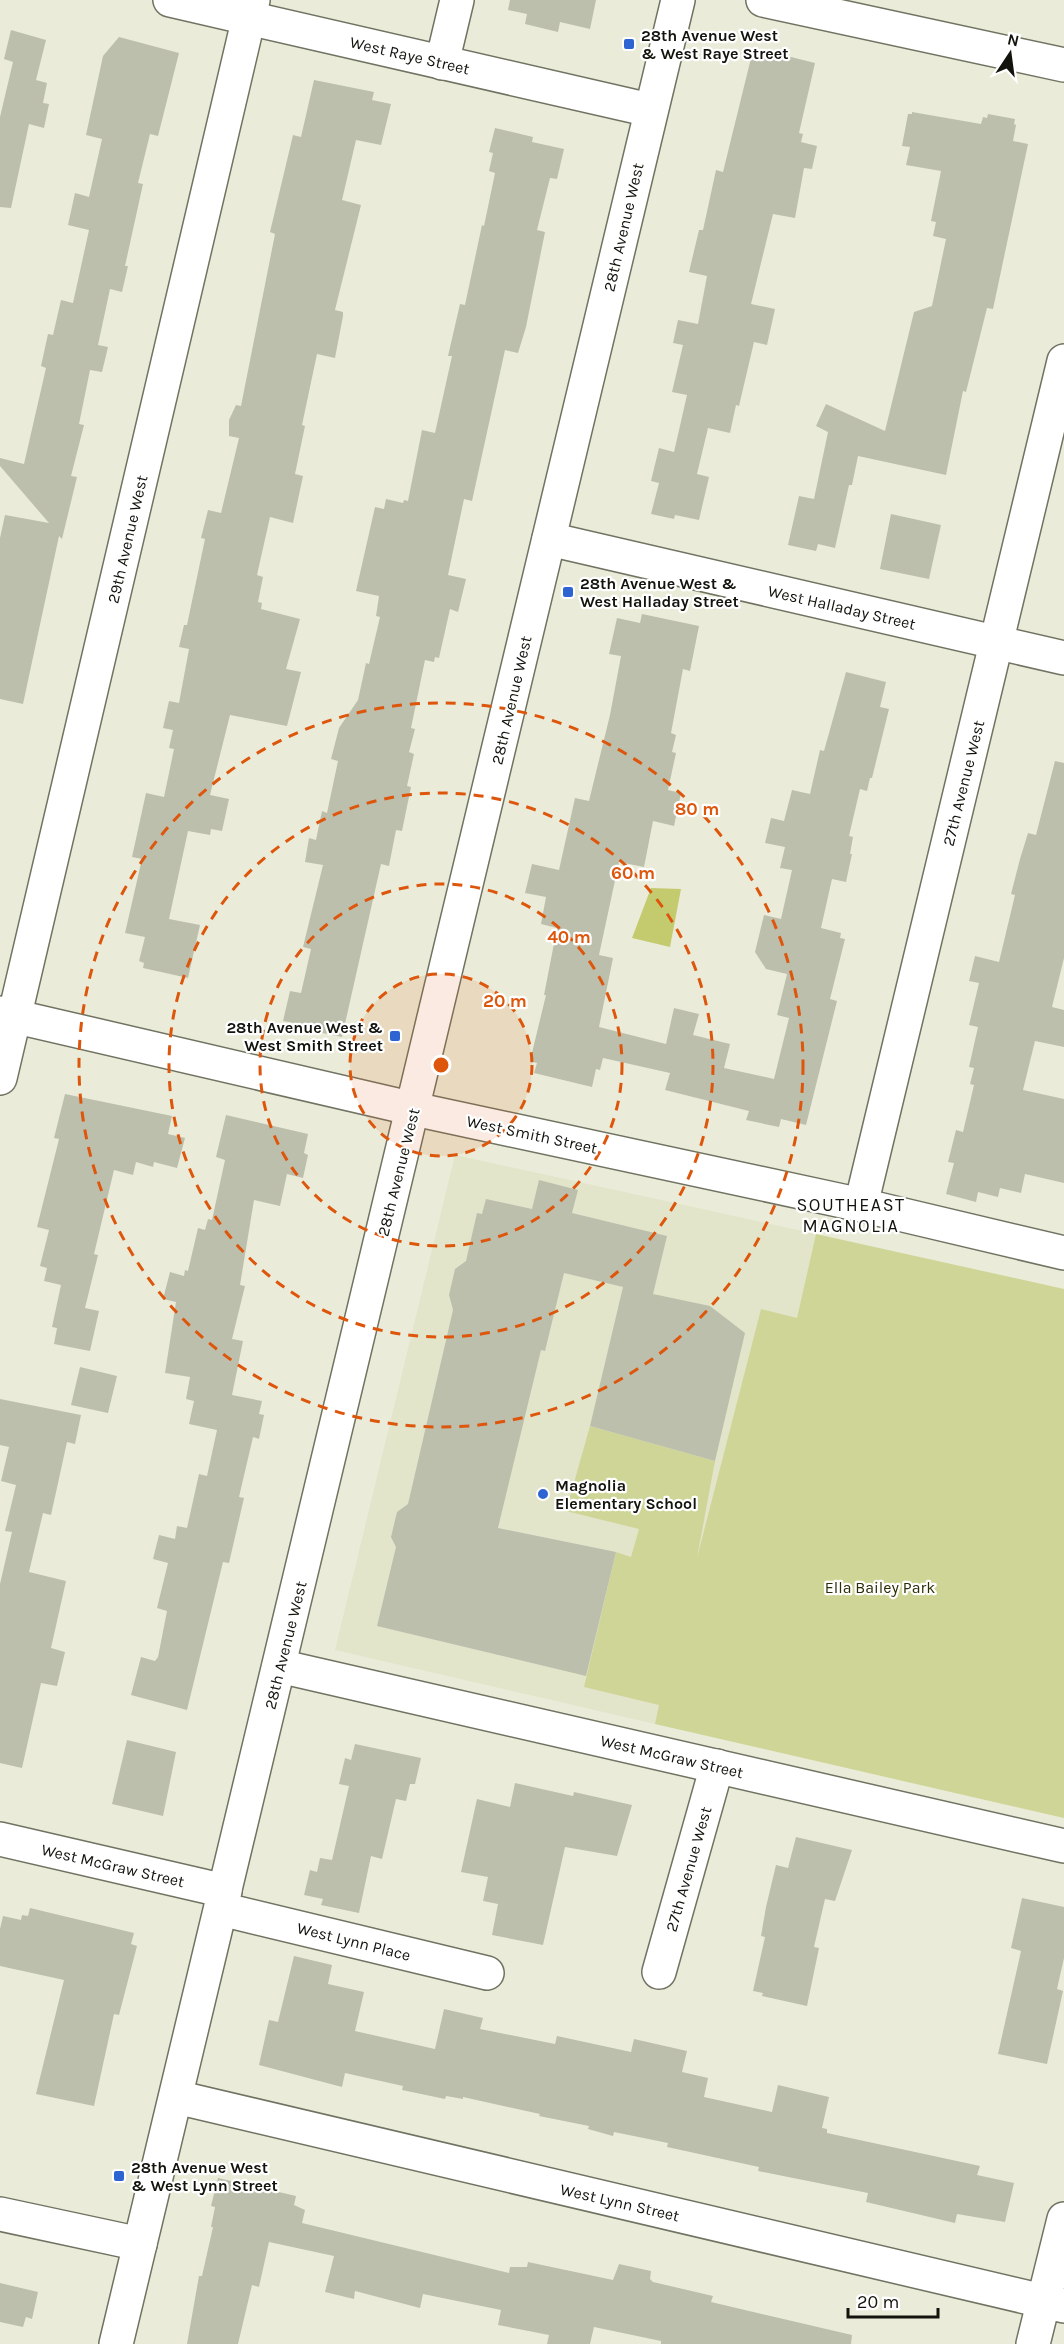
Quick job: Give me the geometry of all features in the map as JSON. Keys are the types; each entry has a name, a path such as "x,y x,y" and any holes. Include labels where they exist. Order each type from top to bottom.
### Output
{"street":[{"name":"West Raye Street","path":"170,0 251,9 442,63 650,110"},
{"path":"442,63 457,0"},
{"name":"28th Avenue West","path":"116,2344 414,1109 678,0"},
{"path":"763,0 900,14 1064,65"},
{"name":"29th Avenue West","path":"0,1078 7,1014 251,9"},
{"name":"27th Avenue West","path":"861,1205 1064,360"},
{"name":"West Halladay Street","path":"549,540 1064,658"},
{"name":"West Smith Street","path":"7,1014 414,1109 861,1205 1064,1253"},
{"name":"West McGraw Street","path":"279,1666 1064,1846"},
{"name":"27th Avenue West","path":"659,1972 717,1766"},
{"name":"West McGraw Street","path":"0,1839 223,1900"},
{"name":"West Lynn Place","path":"223,1900 488,1973"},
{"name":"West Lynn Street","path":"176,2097 1053,2304"},
{"path":"0,2214 140,2244"},
{"path":"1034,2344 1053,2304 1064,2219"}],"shaded area":[{"path":"651,888 681,889 670,947 632,938"},
{"name":"Magnolia Elementary School","path":"455,1155 816,1234 797,1319 761,1310 655,1724 335,1650"}],"green space":[{"name":"Ella Bailey Park","path":"816,1234 1064,1289 1064,1818 655,1724 659,1705 584,1687 616,1552 631,1557 639,1529 566,1511 590,1426 715,1461 697,1558 761,1309 797,1318"}],"building":[{"path":"510,0 596,0 590,29 560,22 558,32 525,24 527,14 508,10"},
{"path":"11,30 46,40 36,80 47,83 43,103 49,104 44,128 29,124 11,208 0,207 0,117 13,62 4,59"},
{"path":"119,37 179,53 158,136 150,134 138,183 143,184 125,266 128,266 122,292 110,289 98,345 108,347 102,372 90,370 79,424 84,425 71,476 77,477 62,539 59,536 23,704 0,699 0,538 5,515 49,523 0,466 0,458 24,464 46,368 41,366 48,334 53,335 61,300 73,303 89,230 68,225 75,193 89,197 102,139 86,135 103,56"},
{"path":"771,52 815,63 799,133 803,134 801,142 817,146 812,169 804,168 795,218 773,214 751,304 775,309 767,345 754,342 739,406 736,405 730,433 708,428 697,474 709,477 699,520 675,515 674,519 651,514 659,483 651,481 659,448 674,452 687,395 672,392 683,345 673,343 678,320 698,324 707,276 689,272 699,230 703,230 716,170 723,172 752,54 769,59"},
{"path":"314,80 374,92 372,100 391,104 381,145 356,140 342,200 361,205 335,310 343,312 343,316 335,358 317,354 302,425 305,426 295,474 303,476 293,523 270,517 257,575 263,577 258,602 262,603 261,609 300,619 286,669 301,672 287,726 230,715 210,795 229,799 222,831 211,829 210,835 188,831 169,919 200,925 188,978 143,968 144,963 139,961 145,937 125,933 142,859 132,857 146,793 164,797 174,749 169,748 173,730 163,728 169,701 179,703 189,649 179,647 184,625 187,625 205,539 201,538 208,510 221,513 239,438 229,436 229,420 236,405 241,406 275,234 270,232 293,135 301,137"},
{"path":"912,112 981,124 983,117 987,118 988,114 1015,119 1013,141 1028,144 993,309 987,308 966,392 963,391 946,475 858,456 835,548 818,544 816,551 788,545 799,496 814,499 828,432 816,426 826,404 885,431 914,312 932,306 946,239 933,236 936,222 931,221 941,171 906,165 910,147 902,146 908,114"},
{"path":"495,128 533,137 532,142 564,149 557,179 550,178 537,230 545,232 526,327 518,353 505,350 472,501 464,499 448,575 466,579 458,612 450,609 439,658 435,657 434,662 425,660 411,728 415,729 409,752 414,754 407,786 411,787 402,831 396,830 389,866 381,864 342,1037 294,1027 294,1023 283,1021 290,991 301,993 311,949 303,947 323,865 305,862 309,838 316,840 322,811 327,813 338,761 331,759 339,728 358,700 380,617 376,616 379,596 356,591 375,507 384,509 386,499 403,503 404,500 408,501 422,430 435,433 452,356 448,356 460,304 465,305 495,173 489,171 493,153 489,152"},
{"path":"891,514 941,525 929,579 880,569"},
{"path":"642,614 699,626 690,671 683,669 671,733 676,735 672,752 676,753 668,790 681,793 674,826 653,821 644,867 619,862 599,955 613,958 599,1027 666,1044 674,1008 699,1014 693,1035 730,1044 724,1068 774,1079 789,1018 777,1015 787,974 766,969 755,952 764,915 781,919 792,870 780,868 785,847 765,843 771,818 784,821 792,790 810,794 820,750 824,751 846,672 886,682 880,707 889,709 872,778 870,778 867,791 860,789 849,836 853,837 850,854 852,854 846,882 832,879 821,928 841,933 840,938 845,939 830,999 837,1001 806,1125 781,1119 779,1127 746,1120 749,1111 665,1090 670,1073 603,1058 600,1070 596,1069 592,1087 534,1073 537,1063 530,1061 546,995 544,995 557,928 541,924 546,897 525,893 532,864 559,870 575,798 589,801 610,715 621,656 609,654 617,618 640,623"},
{"path":"1055,761 1064,763 1064,958 1052,1007 1064,1010 1064,1047 1035,1041 1023,1090 1064,1099 1064,1183 1025,1174 1021,1193 1000,1188 998,1197 978,1192 976,1202 946,1194 954,1163 948,1162 956,1130 963,1132 974,1085 970,1084 974,1068 969,1067 978,1027 969,1025 979,983 969,981 975,956 999,962 1015,895 1011,894 1020,859 1028,833 1036,835"},
{"path":"65,1094 172,1116 168,1134 185,1138 177,1168 154,1162 153,1167 136,1162 133,1175 114,1170 94,1254 98,1255 85,1308 99,1311 90,1351 54,1344 57,1328 52,1327 61,1285 44,1281 47,1268 40,1266 49,1230 37,1227 59,1139 54,1138"},
{"path":"226,1115 308,1134 304,1153 308,1155 303,1178 287,1174 280,1206 254,1200 240,1285 245,1286 232,1339 243,1341 232,1395 262,1401 259,1414 264,1415 259,1439 253,1437 239,1497 244,1498 229,1563 223,1562 187,1710 131,1695 141,1657 155,1661 158,1657 167,1611 157,1608 168,1563 153,1559 159,1535 175,1539 177,1526 187,1528 199,1474 207,1476 217,1430 189,1424 194,1401 186,1399 190,1377 165,1373 176,1302 163,1299 170,1272 184,1276 185,1270 188,1271 198,1228 205,1230 208,1219 212,1220 225,1160 216,1157"},
{"path":"539,1180 578,1190 572,1213 667,1236 653,1294 710,1306 745,1333 715,1461 590,1426 623,1287 564,1273 545,1351 541,1350 498,1528 616,1552 586,1676 377,1626 396,1547 391,1537 397,1512 408,1504 453,1310 449,1295 455,1269 466,1261 477,1213 482,1214 486,1199 532,1209"},
{"path":"80,1367 117,1376 108,1413 71,1405"},
{"path":"0,1399 81,1415 75,1444 67,1442 51,1515 43,1513 29,1572 66,1581 51,1648 65,1652 57,1686 41,1683 22,1768 0,1763 0,1584 12,1532 5,1531 16,1485 1,1481 9,1447 0,1445"},
{"path":"127,1740 176,1752 163,1816 112,1804"},
{"path":"355,1744 421,1758 415,1784 410,1784 406,1801 396,1799 382,1859 371,1856 359,1913 321,1905 323,1899 304,1895 310,1870 317,1872 320,1858 332,1860 349,1786 339,1784 345,1758 351,1760"},
{"path":"515,1783 573,1796 574,1792 632,1805 617,1856 565,1847 543,1945 492,1935 498,1904 483,1901 488,1877 461,1872 477,1799 510,1807"},
{"path":"796,1837 852,1850 835,1901 825,1899 814,1947 819,1948 807,2006 762,1996 763,1993 753,1991 765,1937 761,1936 766,1907 776,1865 788,1868"},
{"path":"1022,1898 1064,1907 1064,1958 1057,1989 1063,1991 1047,2064 998,2054 1021,1951 1011,1948"},
{"path":"30,1908 134,1933 131,1944 137,1946 119,2015 114,2014 94,2106 36,2094 64,1980 0,1966 0,1929 3,1916 21,1920 22,1915 28,1916"},
{"path":"294,1956 332,1965 328,1984 364,1992 355,2031 435,2049 444,2009 483,2018 480,2029 555,2044 557,2036 631,2052 634,2039 687,2051 682,2072 708,2078 704,2097 772,2112 778,2085 829,2097 822,2128 827,2129 827,2133 980,2166 977,2175 1014,2183 1005,2222 957,2214 955,2223 866,2202 868,2193 758,2171 759,2167 667,2147 668,2143 614,2132 613,2136 588,2129 589,2126 539,2116 540,2114 463,2097 463,2099 446,2096 445,2099 402,2090 403,2086 345,2073 342,2087 259,2065 269,2020 278,2022"},
{"path":"218,2178 296,2196 294,2205 305,2210 302,2223 509,2273 510,2267 527,2267 528,2262 613,2280 619,2264 651,2271 650,2279 653,2282 713,2296 711,2302 852,2335 851,2344 661,2344 661,2341 594,2327 590,2344 547,2344 549,2335 498,2325 501,2310 423,2294 420,2308 355,2291 354,2299 325,2292 334,2256 269,2242 259,2287 252,2285 238,2344 187,2344 199,2276 202,2276 213,2227 211,2227 215,2207 211,2206"},
{"path":"0,2283 38,2292 32,2319 26,2317 23,2327 0,2322"}],"place":[{"name":"28th Avenue West & West Raye Street","path":"629,44"},
{"name":"28th Avenue West & West Halladay Street","path":"568,592"},
{"name":"28th Avenue West & West Smith Street","path":"395,1036"},
{"name":"Magnolia Elementary School","path":"543,1494"},
{"name":"28th Avenue West & West Lynn Street","path":"119,2176"}],"district":[{"name":"SOUTHEAST MAGNOLIA","path":"851,1215"}]}
